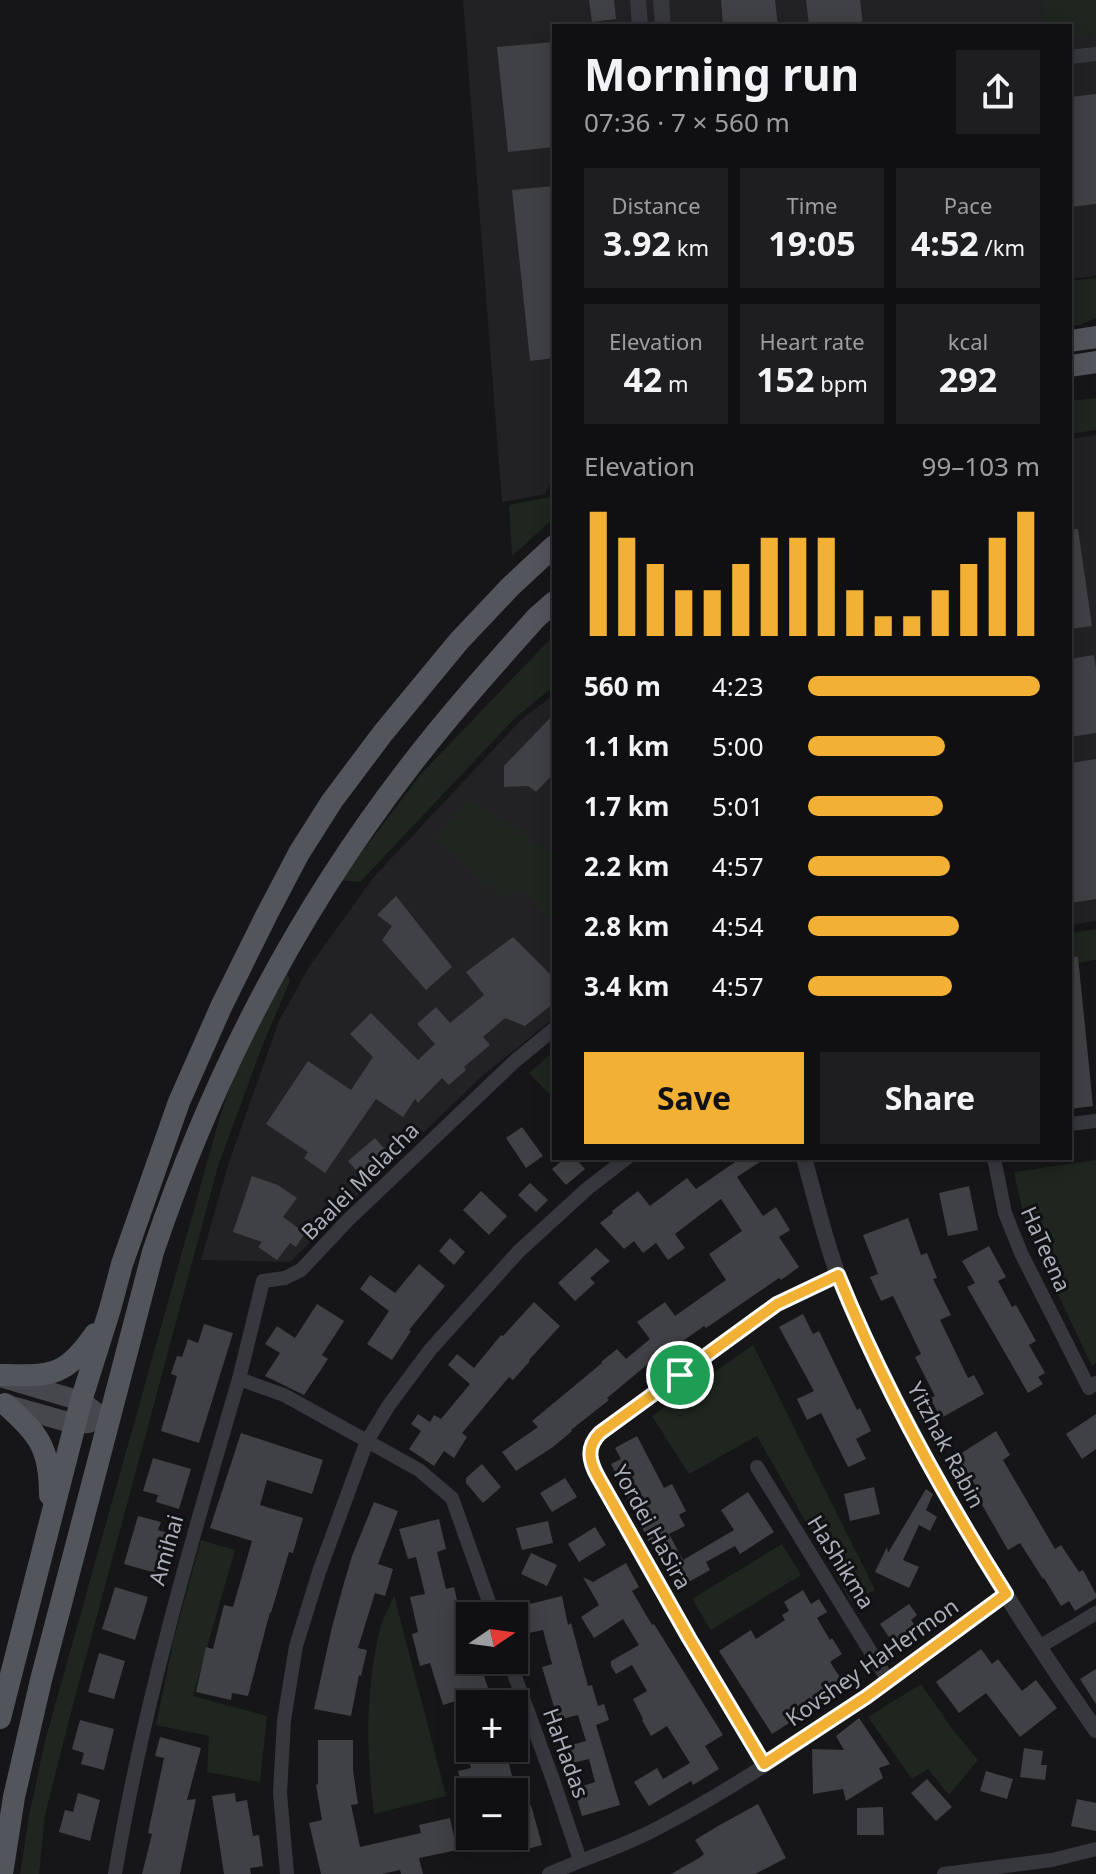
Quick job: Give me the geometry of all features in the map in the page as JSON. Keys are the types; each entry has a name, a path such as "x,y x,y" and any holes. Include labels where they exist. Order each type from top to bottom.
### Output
{"main road":[{"path":"1072,341 1096,337"},
{"path":"1072,366 1096,362"},
{"path":"0,1718 81,1401 122,1264 179,1102 227,996 299,853 356,767 459,641 552,548"},
{"path":"2,1874 29,1726 153,1252 194,1142 232,1056 281,960 333,874 410,766 472,689 552,604"},
{"path":"0,1376 42,1376 59,1372 79,1357 110,1309"},
{"path":"0,1376 81,1401 109,1422"},
{"path":"2,1404 75,1424 109,1422"},
{"path":"2,1404 35,1433 45,1451 50,1473 51,1515"}],"street":[{"path":"638,0 640,24"},
{"path":"661,0 663,24"},
{"path":"1072,57 1096,54"},
{"name":"Baalei Melacha","path":"239,1379 263,1281 285,1278 301,1270 390,1179 515,1061 552,1031"},
{"path":"1072,1124 1096,1121"},
{"path":"287,1874 280,1793 284,1720 296,1646 319,1572 367,1441 389,1405 430,1350 518,1252 588,1188 624,1160"},
{"name":"Yitzhak Rabin","path":"805,1160 838,1275 912,1431 1006,1594 1096,1730"},
{"name":"HaTeena","path":"994,1160 1005,1213 1021,1253 1089,1388 1096,1383"},
{"name":"Yordei HaSira","path":"764,1764 598,1477 590,1450 593,1440 600,1433 777,1304 838,1275"},
{"path":"239,1379 284,1395 419,1470 452,1498 489,1602"},
{"name":"Amihai","path":"115,1874 136,1759 176,1595 239,1379"},
{"name":"HaShikma","path":"757,1467 888,1680"},
{"name":"Kovshey HaHermon","path":"549,1874 655,1830 736,1783 888,1680 1006,1594"},
{"path":"1039,1647 1096,1613"},
{"name":"HaHadas","path":"514,1674 580,1860"},
{"path":"944,1874 1052,1860 1096,1849"}],"shaded area":[{"path":"463,0 1096,0 1096,276 1072,279 1072,24 552,24 552,480 545,494 502,502"},
{"path":"1041,0 1096,0 1096,34 1072,37 1072,24 1043,24"},
{"path":"1096,278 1096,318 1072,326 1072,281"},
{"path":"1096,398 1096,430 1072,434 1072,401"},
{"path":"1096,435 1096,921 1072,925 1072,439"},
{"path":"552,492 552,520 512,556 509,505 550,497"},
{"path":"552,637 552,688 515,718 360,882 338,880 421,774"},
{"path":"552,696 552,1020 481,1077 290,1262 201,1260 229,1162 279,1021 309,967 373,878 522,719"},
{"path":"469,800 552,854 552,922 521,888 503,898 435,838"},
{"path":"1096,929 1096,960 1072,964 1072,933"},
{"path":"284,965 290,981 218,1166 69,1720 45,1815 39,1874 20,1874 45,1741 219,1120 238,1062"},
{"path":"552,1053 552,1097 529,1073"},
{"path":"1096,1160 1096,1363 1092,1366 1026,1227 1014,1172"},
{"path":"753,1345 875,1590 851,1602 757,1436 689,1474 652,1416"},
{"path":"201,1540 235,1550 193,1696 267,1716 260,1782 207,1772 209,1736 156,1725 174,1638"},
{"path":"782,1544 801,1575 711,1630 692,1599"},
{"path":"394,1595 446,1796 374,1814 368,1744 369,1698 380,1629"},
{"path":"921,1684 978,1760 949,1795 928,1769 912,1779 868,1717"}],"building":[{"path":"589,0 614,0 616,19 592,22"},
{"path":"721,0 775,0 778,24 723,24"},
{"path":"806,0 860,0 863,24 809,24"},
{"path":"552,42 552,147 508,152 497,47"},
{"path":"1096,94 1096,204 1072,207 1072,97"},
{"path":"552,186 552,358 530,361 512,190"},
{"path":"1072,529 1078,529 1092,626 1072,629"},
{"path":"1094,655 1096,733 1072,737 1072,659"},
{"path":"552,716 552,775 536,792 528,786 504,787 504,766"},
{"path":"1096,759 1096,899 1072,903 1072,763"},
{"path":"396,896 452,967 426,990 382,940 392,926 377,915"},
{"path":"513,937 552,976 552,1005 525,1026 505,1018 483,1037 490,1045 464,1067 466,1070 449,1085 442,1078 418,1103 415,1099 403,1117 376,1099 325,1173 304,1158 308,1152 266,1124 308,1061 351,1090 373,1057 350,1034 371,1013 418,1060 435,1044 417,1024 436,1007 450,1023 484,995 466,972"},
{"path":"1072,957 1078,957 1093,1106 1072,1109"},
{"path":"522,1127 543,1156 526,1168 506,1138"},
{"path":"375,1138 389,1154 362,1177 348,1161"},
{"path":"563,1160 577,1160 585,1169 566,1185 552,1169"},
{"path":"738,1160 763,1160 737,1177 763,1216 776,1207 790,1230 779,1237 799,1267 662,1356 660,1354 553,1447 516,1471 502,1452 538,1427 532,1421 617,1349 626,1359 650,1339 637,1322 665,1302 675,1316 726,1280 709,1254 742,1231 721,1199 675,1234 685,1248 668,1260 656,1243 643,1253 634,1241 624,1249 600,1223 638,1191 650,1206 687,1178 696,1189"},
{"path":"252,1176 278,1185 297,1198 283,1217 305,1233 296,1247 290,1243 277,1260 258,1247 262,1242 233,1232"},
{"path":"530,1183 548,1200 536,1212 518,1195"},
{"path":"969,1186 978,1230 948,1236 939,1193"},
{"path":"481,1191 507,1216 489,1235 463,1210"},
{"path":"908,1218 921,1255 927,1253 937,1278 933,1279 951,1315 940,1320 968,1378 974,1375 984,1394 941,1418 930,1398 935,1396 915,1357 921,1354 893,1296 881,1301 870,1277 878,1274 863,1235"},
{"path":"450,1238 465,1252 454,1265 439,1251"},
{"path":"989,1246 1006,1277 998,1281 1036,1341 1029,1345 1045,1373 1038,1377 1043,1384 1028,1393 967,1287 975,1283 962,1261"},
{"path":"596,1248 610,1261 590,1278 595,1283 575,1301 558,1283"},
{"path":"419,1264 445,1286 409,1330 392,1360 367,1344 389,1311 360,1289 370,1275 395,1293"},
{"path":"534,1302 560,1326 513,1380 509,1377 462,1433 467,1437 454,1458 444,1451 434,1466 409,1449 421,1431 411,1424 418,1414 430,1422 434,1415 441,1419 470,1384 448,1365 457,1354 474,1368"},
{"path":"317,1304 344,1321 322,1355 328,1359 304,1395 265,1376 280,1353 265,1344 277,1326 295,1338"},
{"path":"803,1314 813,1334 819,1331 857,1410 860,1408 871,1431 856,1439 866,1459 848,1467 821,1413 807,1420 797,1399 814,1391 779,1327"},
{"path":"204,1324 233,1333 199,1443 161,1431 177,1376 171,1374 177,1356 182,1357 188,1339 198,1343"},
{"path":"1096,1414 1096,1449 1082,1459 1066,1434"},
{"path":"996,1431 1010,1455 1003,1460 1055,1549 1061,1545 1079,1572 1083,1570 1096,1594 1096,1598 1075,1611 1069,1601 1061,1606 1020,1543 1008,1550 957,1456"},
{"path":"241,1433 323,1460 312,1494 267,1480 260,1505 303,1518 270,1612 248,1696 232,1693 231,1700 196,1692 206,1647 213,1649 224,1605 233,1607 252,1541 210,1528"},
{"path":"637,1436 664,1488 672,1484 686,1511 679,1515 685,1526 669,1534 683,1560 734,1530 721,1510 748,1492 774,1532 740,1554 735,1546 706,1562 710,1570 678,1588 657,1551 654,1552 611,1464 621,1459 615,1448"},
{"path":"153,1458 191,1469 179,1509 156,1502 158,1495 143,1491"},
{"path":"482,1464 501,1487 483,1503 466,1483 466,1478"},
{"path":"565,1478 577,1497 552,1512 540,1493"},
{"path":"874,1487 880,1514 850,1521 844,1494"},
{"path":"926,1489 933,1494 926,1510 937,1517 930,1531 919,1525 903,1560 919,1567 909,1588 875,1572 887,1547 888,1553"},
{"path":"374,1502 398,1511 378,1564 393,1569 385,1596 375,1593 358,1648 367,1650 351,1716 314,1709 344,1583"},
{"path":"138,1516 161,1522 158,1530 169,1533 166,1544 175,1547 168,1568 158,1565 156,1573 124,1564"},
{"path":"439,1519 446,1549 437,1552 446,1589 454,1587 457,1602 454,1610 456,1674 483,1674 489,1690 456,1690 456,1701 443,1705 430,1663 420,1666 412,1634 418,1632 410,1597 425,1594 416,1557 408,1559 399,1529"},
{"path":"548,1521 553,1543 522,1550 516,1528"},
{"path":"595,1527 606,1545 579,1562 568,1544"},
{"path":"531,1553 557,1565 547,1586 521,1574"},
{"path":"626,1563 639,1587 632,1591 723,1735 705,1746 719,1769 693,1785 691,1781 649,1806 634,1782 657,1768 663,1779 690,1763 667,1726 651,1736 633,1699 647,1691 632,1665 616,1674 611,1666 611,1661 639,1645 623,1619 594,1638 581,1617 599,1605 583,1577 593,1582"},
{"path":"115,1587 148,1597 135,1640 102,1629"},
{"path":"803,1590 811,1604 819,1599 827,1612 817,1618 842,1654 830,1662 845,1685 790,1719 792,1721 772,1734 719,1651 751,1630 756,1639 785,1620 782,1615 789,1611 784,1602"},
{"path":"562,1596 588,1686 592,1685 598,1706 604,1704 609,1720 596,1725 620,1805 582,1816 574,1789 595,1782 589,1759 572,1763 568,1746 586,1741 578,1715 558,1720 542,1667 552,1664 543,1630 529,1633 528,1604"},
{"path":"909,1604 917,1615 911,1620 918,1630 895,1646 880,1624"},
{"path":"981,1649 992,1664 998,1659 1022,1691 1036,1680 1057,1708 1020,1737 986,1693 959,1713 936,1682"},
{"path":"99,1653 125,1661 114,1699 88,1692"},
{"path":"1096,1669 1096,1704 1080,1679"},
{"path":"859,1718 890,1764 879,1768 883,1778 846,1801 843,1789 813,1794 812,1749 844,1750 836,1736"},
{"path":"80,1720 114,1729 104,1770 81,1764 84,1753 72,1749"},
{"path":"160,1737 201,1748 187,1800 196,1799 180,1874 142,1874 164,1758 155,1756"},
{"path":"318,1740 353,1740 358,1804 351,1805 360,1847 421,1833 419,1825 450,1818 457,1850 419,1858 423,1874 401,1874 400,1870 382,1874 321,1874 309,1823 322,1820"},
{"path":"1024,1748 1043,1751 1041,1765 1047,1765 1045,1780 1020,1777"},
{"path":"469,1762 508,1762 512,1778 460,1778 458,1771 471,1768"},
{"path":"986,1771 1013,1779 1007,1799 980,1791"},
{"path":"927,1779 952,1807 936,1821 911,1793"},
{"path":"78,1793 100,1800 90,1841 59,1832 65,1810 73,1812"},
{"path":"235,1793 236,1802 247,1800 253,1836 259,1835 263,1866 250,1868 251,1874 224,1874 212,1796"},
{"path":"1077,1799 1096,1803 1096,1831 1071,1826"},
{"path":"758,1804 786,1858 755,1874 671,1874 704,1854 695,1840"},
{"path":"531,1805 542,1845 528,1849 528,1806"},
{"path":"883,1807 884,1835 857,1835 857,1808"}],"route":[{"path":"838,1275 874,1356 940,1484 1006,1594 866,1697 764,1764 592,1465 590,1450 593,1440 680,1375 777,1304 838,1275"}]}
